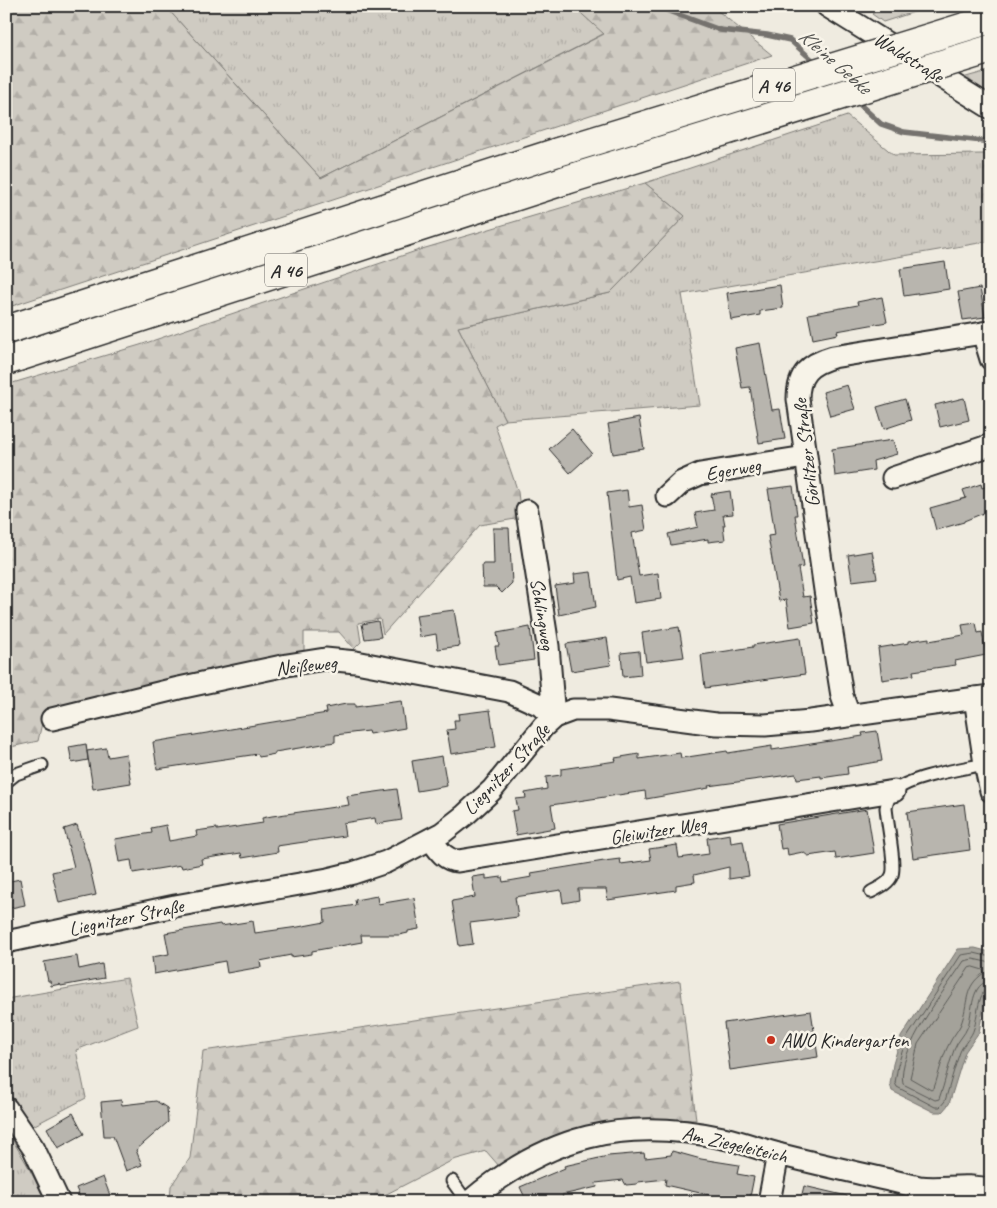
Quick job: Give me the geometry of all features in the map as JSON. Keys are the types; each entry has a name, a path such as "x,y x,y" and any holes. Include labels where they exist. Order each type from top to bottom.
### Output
{"highway":[{"name":"A 46","path":"6,330 558,152 991,18"},
{"name":"A 46","path":"6,361 566,180 991,49"}],"street":[{"name":"Waldstraße","path":"827,6 991,108"},
{"name":"Görlitzer Straße","path":"849,715 842,696 806,457 798,390 800,381 803,374 816,364 833,357 987,332 991,359"},
{"path":"894,478 991,445"},
{"name":"Egerweg","path":"667,496 682,482 700,474 806,457"},
{"name":"Schlingweg","path":"526,511 548,646 554,717"},
{"name":"Neißeweg","path":"52,719 188,686 325,659 356,662 508,692 540,705 554,717"},
{"path":"983,697 985,764 991,791"},
{"name":"Liegnitzer Straße","path":"6,942 119,917 353,873 386,862 431,839 454,824 486,796 514,765 543,727 554,717 573,710 597,709 709,724 752,726 811,722 983,697"},
{"name":"Gleiwitzer Weg","path":"431,839 442,854 458,861 894,792"},
{"path":"6,1108 34,1149 60,1202"},
{"name":"Am Ziegeleiteich","path":"468,1202 532,1158 557,1146 580,1139 642,1129 681,1131 726,1138 928,1195 965,1186 991,1190"},
{"path":"768,1202 778,1154"}],"lane":[{"path":"870,892 888,882 892,876 893,865 886,808 887,802 894,792 926,776 985,764"},
{"path":"6,782 16,774 42,765"},
{"path":"452,1181 468,1202"}],"green space":[{"path":"6,6 165,6 321,178 604,34 573,6 712,6 772,55 6,308"},
{"path":"165,6 573,6 605,33 321,178"},
{"path":"882,6 933,6 883,22 872,14"},
{"path":"991,70 991,95 959,79"},
{"path":"847,116 894,155 984,154 991,156 991,241 682,294 700,405 505,420 458,327 610,293 685,216 645,183"},
{"path":"645,183 685,216 610,293 458,327 505,420 495,425 518,492 521,518 480,525 383,634 380,619 358,623 361,642 354,649 339,632 304,632 304,655 44,714 38,741 6,748 6,385 140,345 422,249"},
{"path":"127,978 138,1026 76,1050 86,1098 29,1128 6,1095 6,999"},
{"path":"680,981 696,1120 639,1119 583,1128 548,1140 499,1166 486,1151 453,1160 371,1202 170,1202 171,1186 190,1158 203,1051"},
{"path":"10,1136 46,1202 17,1202 9,1191 6,1193 6,1139"}],"water":[{"path":"975,948 990,952 991,986 984,1005 979,1032 965,1052 949,1104 942,1112 934,1112 892,1091 890,1084 893,1064 901,1037 958,949"}],"building":[{"path":"945,262 949,289 904,296 900,269"},
{"path":"780,285 783,308 760,311 760,315 731,320 727,293"},
{"path":"980,288 985,317 963,320 958,292"},
{"path":"882,297 887,322 837,331 838,334 813,339 808,314 858,305 857,302"},
{"path":"760,343 772,410 780,409 785,439 759,443 750,387 742,388 735,348"},
{"path":"847,385 855,409 830,416 823,392"},
{"path":"964,398 969,420 940,427 935,405"},
{"path":"905,399 911,420 884,429 877,407"},
{"path":"639,418 644,449 613,454 608,424"},
{"path":"572,429 592,453 570,473 549,449"},
{"path":"893,440 897,454 873,461 874,470 835,476 832,449"},
{"path":"981,484 982,488 991,485 991,510 964,522 936,530 930,508 966,498 963,490"},
{"path":"793,486 797,515 795,515 803,567 798,568 803,597 810,596 814,623 790,627 786,600 779,601 768,536 775,535 768,489"},
{"path":"627,490 629,507 642,505 646,530 632,533 639,576 658,573 661,599 634,603 630,577 617,580 607,493"},
{"path":"730,491 733,514 723,515 725,540 708,542 708,539 671,545 668,534 698,527 695,513 714,510 711,494"},
{"path":"493,528 509,528 512,583 502,593 496,587 483,587 482,564 494,564"},
{"path":"872,551 877,578 852,581 848,555"},
{"path":"591,572 596,607 559,615 555,586 575,583 574,574"},
{"path":"454,610 460,646 438,649 436,634 420,637 416,615"},
{"path":"378,621 381,637 365,639 362,624"},
{"path":"976,623 978,633 982,632 986,655 955,661 956,665 913,671 914,675 882,680 878,648 909,643 909,641 929,638 929,641 964,635 962,625"},
{"path":"530,627 534,660 498,665 495,646 499,646 497,633"},
{"path":"679,627 684,657 646,662 642,633"},
{"path":"607,638 611,665 571,671 566,644"},
{"path":"800,638 805,674 705,688 701,655"},
{"path":"639,651 641,675 623,677 621,653"},
{"path":"401,701 405,728 369,734 368,731 335,735 335,742 275,752 275,754 259,757 258,754 157,769 153,742 327,713 326,708 346,704 355,704 355,707"},
{"path":"490,710 496,747 451,754 447,730 455,729 454,720 459,720 458,714"},
{"path":"877,731 882,761 847,767 848,774 797,779 796,774 708,786 709,788 646,799 645,791 551,805 555,828 516,835 512,811 518,810 516,799 526,798 525,793 547,789 546,777 561,775 561,769 616,761 615,758 639,754 639,759 680,753 681,758 772,746 772,750 863,736 862,733"},
{"path":"86,744 88,760 72,763 69,747"},
{"path":"106,748 108,757 126,754 131,783 93,789 87,751"},
{"path":"442,756 447,786 417,791 412,761"},
{"path":"397,789 402,820 376,824 375,818 343,823 345,836 277,846 278,852 242,858 241,853 201,859 202,864 182,868 181,865 133,873 131,860 119,862 115,839 152,833 151,828 166,825 169,841 197,836 196,831 263,823 262,818 349,805 347,796"},
{"path":"964,804 970,850 913,858 907,812"},
{"path":"867,809 874,853 836,859 835,852 808,856 803,852 788,855 787,848 781,849 777,824"},
{"path":"77,825 96,895 59,903 52,872 74,867 64,829"},
{"path":"730,834 731,843 743,841 749,876 729,879 729,867 694,875 695,882 676,885 676,890 608,900 606,889 578,889 579,900 563,903 561,890 515,897 518,917 470,923 473,944 459,946 452,901 475,897 472,877 486,875 486,879 502,877 503,882 532,877 531,873 604,861 620,859 621,864 651,860 649,849 677,845 679,858 709,854 707,838"},
{"path":"20,879 25,905 6,909 6,882"},
{"path":"377,896 378,904 414,898 419,929 399,935 361,935 362,942 312,951 312,954 291,957 291,955 260,961 261,967 227,973 225,961 154,974 152,957 169,954 165,933 253,921 255,933 298,927 325,922 324,910 356,905 355,900"},
{"path":"77,956 79,969 102,964 104,978 51,986 44,962"},
{"name":"AWO Kindergarten","path":"811,1011 818,1057 730,1070 724,1023"},
{"path":"121,1100 122,1105 156,1101 167,1108 168,1122 136,1150 142,1165 126,1171 113,1136 104,1136 101,1102"},
{"path":"73,1113 84,1134 58,1148 47,1128"},
{"path":"672,1151 701,1159 739,1165 737,1174 754,1177 749,1202 708,1202 709,1195 665,1185 666,1179 626,1185 623,1180 596,1183 597,1187 562,1195 565,1202 527,1202 520,1187 565,1168 564,1166 608,1156 644,1153 645,1158 671,1155"},
{"path":"103,1177 111,1198 102,1202 82,1202 76,1188"},
{"path":"804,1186 847,1196 847,1202 800,1202"}],"waterway":[{"name":"Kleine Gebke","path":"655,6 720,30 767,35 790,40 818,65"},
{"name":"Kleine Gebke","path":"855,100 881,124 904,132 991,142"}],"place":[{"name":"AWO Kindergarten","path":"771,1040"}]}
